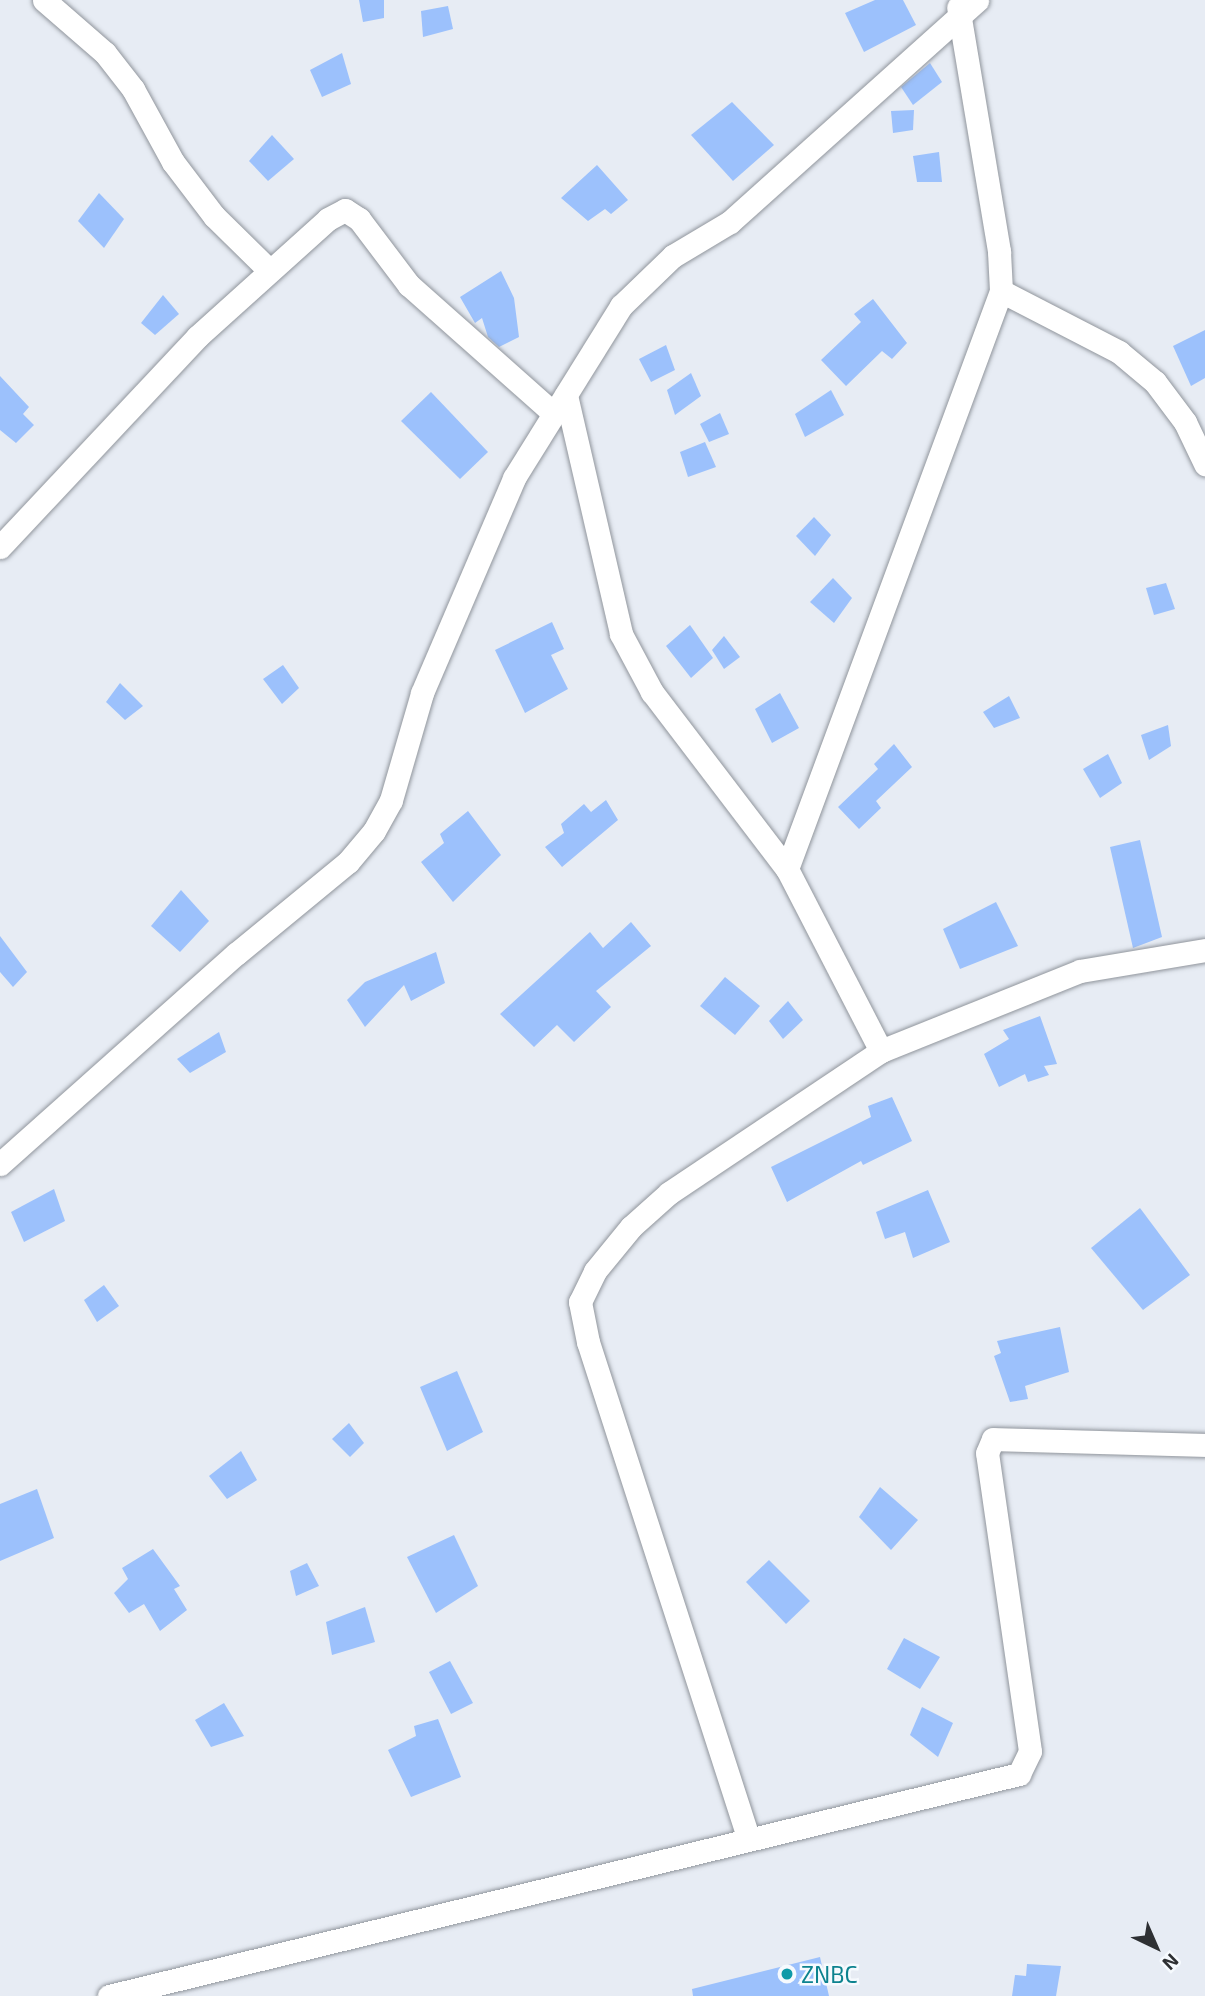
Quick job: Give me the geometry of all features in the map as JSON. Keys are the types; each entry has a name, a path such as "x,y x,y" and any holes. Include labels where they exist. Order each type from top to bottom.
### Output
{"street":[{"path":"44,0 104,53 133,89 173,162 214,216 269,270"},
{"path":"0,1164 236,954 348,862 374,831 391,800 422,693 514,478 621,306 673,256 730,222 958,9 977,0"},
{"path":"787,869 1001,291 999,251 958,9"},
{"path":"0,547 197,337 328,219 345,210 359,219 409,285 559,404 621,634 652,692 787,869 881,1051"},
{"path":"1001,291 1119,352 1155,382 1185,422 1205,464"},
{"path":"748,1837 588,1342 580,1301 609,1253 669,1193 881,1051 1080,971 1205,950"},
{"path":"109,1996 748,1837 1006,1780 1027,1765 1030,1751 987,1453 993,1439 1205,1445"}],"building":[{"path":"359,0 384,0 384,18 363,22"},
{"path":"875,0 903,0 916,25 864,52 845,13"},
{"path":"448,6 453,29 423,37 421,11"},
{"path":"342,53 351,84 322,97 310,70"},
{"path":"930,63 942,82 913,105 901,87"},
{"path":"732,102 774,145 733,181 691,135"},
{"path":"914,110 913,130 893,133 891,111"},
{"path":"272,135 294,159 268,181 249,161"},
{"path":"939,152 942,182 917,182 913,156"},
{"path":"597,165 628,200 611,214 605,209 588,221 561,198"},
{"path":"99,193 124,219 104,248 78,221"},
{"path":"501,271 514,298 519,337 499,347 488,337 482,318 475,323 460,297"},
{"path":"163,295 179,314 155,335 141,323"},
{"path":"873,299 907,343 892,359 882,351 846,386 821,360 861,322 854,314"},
{"path":"1205,330 1205,378 1191,386 1173,346"},
{"path":"666,345 675,370 651,382 639,359"},
{"path":"691,373 701,396 675,415 667,390"},
{"path":"0,376 29,407 23,414 34,425 16,443 0,430"},
{"path":"831,390 844,415 805,437 795,414"},
{"path":"431,392 488,452 460,479 401,421"},
{"path":"720,413 729,434 709,442 700,424"},
{"path":"705,442 716,467 688,477 680,452"},
{"path":"814,517 831,535 815,556 796,536"},
{"path":"833,578 852,598 834,623 810,602"},
{"path":"1166,583 1175,609 1154,615 1146,588"},
{"path":"552,622 564,649 551,655 568,689 525,713 495,650"},
{"path":"690,625 713,658 691,678 666,646"},
{"path":"724,636 740,657 724,669 712,650"},
{"path":"283,665 299,688 282,704 263,679"},
{"path":"120,683 143,706 125,720 106,702"},
{"path":"780,693 799,728 772,743 755,709"},
{"path":"1009,696 1020,718 994,728 983,712"},
{"path":"1168,725 1171,746 1149,760 1141,735"},
{"path":"894,744 912,767 876,801 881,808 859,829 838,807 878,769 874,764"},
{"path":"1108,754 1122,783 1100,798 1083,769"},
{"path":"606,800 618,820 562,867 545,847 564,833 561,824 584,804 591,812"},
{"path":"468,811 501,855 453,902 421,862 444,843 440,834"},
{"path":"1140,840 1162,937 1133,948 1110,847"},
{"path":"181,890 209,921 180,952 151,926"},
{"path":"996,902 1018,946 960,969 943,929"},
{"path":"631,922 651,946 596,991 611,1007 574,1042 557,1025 534,1047 500,1014 590,932 603,948"},
{"path":"0,936 27,972 13,987 0,972"},
{"path":"436,952 445,983 411,1001 404,985 365,1027 347,1000 365,982"},
{"path":"725,977 760,1006 735,1035 700,1006"},
{"path":"788,1001 803,1020 783,1039 769,1021"},
{"path":"1040,1016 1057,1064 1044,1066 1049,1075 1028,1082 1025,1074 999,1087 984,1054 1009,1039 1003,1030"},
{"path":"219,1032 226,1052 190,1073 177,1059"},
{"path":"892,1097 912,1141 863,1165 861,1161 787,1202 771,1167 871,1117 868,1106"},
{"path":"54,1189 65,1221 24,1242 11,1212"},
{"path":"928,1190 950,1242 913,1258 905,1232 885,1239 876,1212"},
{"path":"1140,1208 1190,1275 1143,1310 1091,1248"},
{"path":"104,1285 119,1306 97,1322 84,1300"},
{"path":"1060,1327 1069,1372 1025,1386 1028,1399 1010,1402 994,1356 1001,1353 997,1341"},
{"path":"457,1371 483,1432 447,1451 420,1387"},
{"path":"349,1423 364,1443 350,1457 332,1439"},
{"path":"241,1451 257,1480 227,1499 209,1476"},
{"path":"880,1487 918,1520 891,1550 859,1517"},
{"path":"37,1489 54,1538 0,1561 0,1504"},
{"path":"454,1535 478,1586 436,1613 407,1557"},
{"path":"153,1549 180,1586 174,1589 187,1610 160,1631 144,1604 129,1613 114,1593 128,1579 122,1568"},
{"path":"769,1560 810,1601 786,1624 746,1582"},
{"path":"307,1563 319,1586 296,1596 290,1571"},
{"path":"365,1607 375,1642 332,1655 326,1622"},
{"path":"904,1638 940,1657 920,1689 887,1669"},
{"path":"450,1661 473,1703 451,1714 429,1672"},
{"path":"224,1703 244,1736 211,1747 195,1720"},
{"path":"922,1707 953,1723 938,1757 910,1735"},
{"path":"438,1719 461,1777 411,1797 388,1750 416,1736 414,1726"},
{"name":"ZNBC","path":"820,1957 829,1996 693,1996 692,1989"},
{"path":"1027,1964 1061,1966 1056,1996 1012,1996 1015,1975 1026,1976"}],"place":[{"name":"ZNBC","path":"787,1974"}]}
